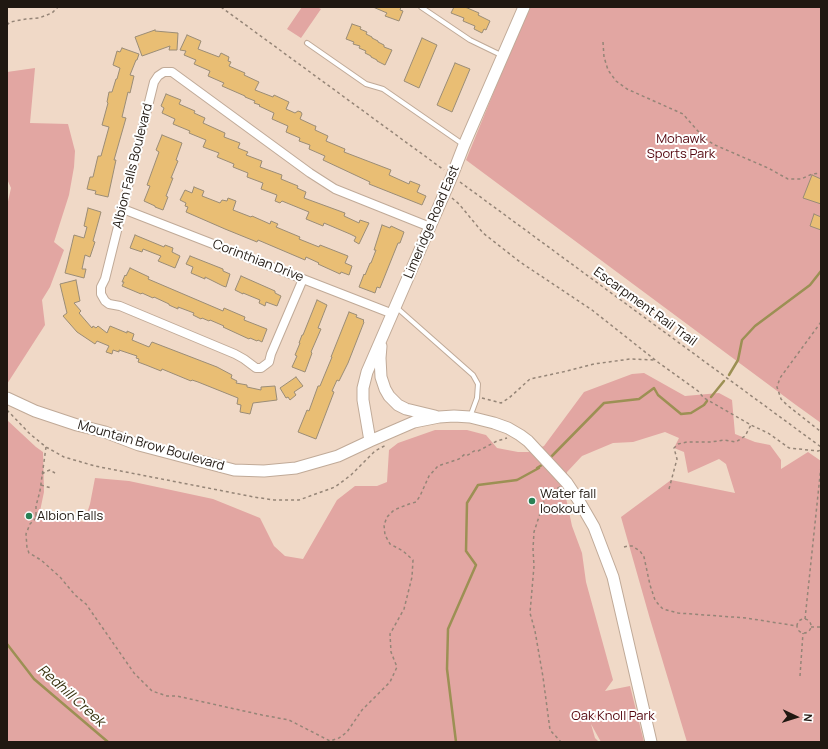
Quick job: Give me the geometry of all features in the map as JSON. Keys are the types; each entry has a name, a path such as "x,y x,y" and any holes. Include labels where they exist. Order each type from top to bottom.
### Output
{"main road":[{"name":"Limeridge Road East","path":"370,441 363,400 363,388 367,372 524,7"},
{"path":"382,339 380,371 385,389 389,396 398,405 406,409 439,417"},
{"name":"Mountain Brow Boulevard","path":"7,398 36,411 77,425 105,432 139,445 234,470 264,471 296,468 338,456 414,422 439,417 470,417 500,425 534,446 562,483 579,501 594,527 613,577 651,742"}],"street":[{"name":"Albion Falls Boulevard","path":"303,279 270,354 269,362 261,368 256,368 235,354 120,306 109,304 105,301 101,294 101,287 105,280 154,82 158,76 164,72 172,72 310,173 335,189 430,227"},
{"name":"Corinthian Drive","path":"123,209 303,279 394,310"}],"lane":[{"path":"421,7 470,40 503,56"},
{"path":"307,43 366,84 383,89 464,145"},
{"path":"394,310 473,376 478,384 477,398 470,417"}],"path":[{"path":"7,25 10,22 45,16 52,13 58,7"},
{"path":"221,7 447,172"},
{"path":"603,42 604,57 608,70 616,81 627,89 683,114 705,139 715,145 768,168 788,179 801,179 812,174 821,173"},
{"name":"Escarpment Rail Trail","path":"458,180 821,448"},
{"path":"450,196 459,204 483,233 520,262 592,310 656,360 698,390 704,398 768,433 789,448 818,451 821,448"},
{"path":"821,322 780,378 777,386 781,399 786,405 820,430 821,433"},
{"path":"477,398 501,403 509,398 530,379 594,364 630,359 656,360"},
{"path":"7,410 30,434 46,446 41,485 36,506 36,518 30,524 26,534 29,553 41,560 60,577 75,595 86,604 134,672 152,691 167,696 177,696 262,716 289,720 330,741 339,738 347,732 362,710 390,682 397,667 391,652 390,634 404,609 412,577 413,560 404,551 390,544 385,535 384,525 387,517 394,510 416,502 429,476 438,466 459,459 465,454 468,455 474,451 478,451 497,441 516,436"},
{"path":"669,488 677,458 674,448 678,444 724,440 736,442 745,436 751,425"},
{"path":"805,619 821,466"},
{"path":"42,474 50,470 55,473"},
{"path":"561,742 550,730 544,677 536,631 530,613 534,566 534,532 547,492 561,486 562,483"},
{"path":"41,485 51,488"},
{"path":"28,516 36,516 50,510"},
{"path":"624,547 632,546 640,551 644,557 653,595 663,609 678,613 746,618 797,626 803,633"},
{"path":"797,626 800,620 805,619"},
{"path":"805,619 809,621 811,626"},
{"path":"811,626 821,627"},
{"path":"803,633 808,632 811,626"},
{"path":"800,676 803,633"}],"green space":[{"path":"302,7 317,7 321,9 301,38 287,29"},
{"name":"Mohawk Sports Park","path":"529,7 821,7 821,423 466,160"},
{"path":"35,68 30,123 68,124 75,151 74,167 69,195 54,242 64,250 50,287 42,300 45,325 7,384 7,206 11,188 7,179 7,72"},
{"name":"Oak Knoll Park","path":"644,373 685,396 719,393 732,400 735,434 755,442 770,445 781,460 781,469 808,452 821,461 821,742 687,742 621,517 671,480 735,493 726,464 719,459 688,473 684,452 674,448 679,438 665,432 633,442 613,443 582,456 567,472 566,498 572,526 582,553 586,582 613,680 605,691 630,686 644,742 601,742 591,724 595,738 599,742 7,742 7,420 43,452 44,492 40,511 84,522 90,504 95,478 129,481 213,499 260,518 274,546 285,556 303,559 337,500 355,486 377,486 387,482 389,450 398,443 435,430 467,430 486,435 497,448 518,452 529,452 544,446 584,392 632,374"}],"building":[{"path":"373,7 401,7 400,10 403,11 399,21 385,16 387,13"},
{"path":"454,7 465,7 479,13 478,15 490,21 486,30 484,29 482,33 474,29 475,26 463,21 464,18 451,13"},
{"path":"352,24 361,27 360,29 367,32 366,34 384,45 384,47 392,50 385,65 365,53 366,51 359,48 360,46 353,44 354,42 346,39"},
{"path":"155,30 178,33 177,50 169,50 170,46 142,56 135,37"},
{"path":"187,35 201,41 198,49 219,57 221,53 229,57 228,61 231,62 229,66 245,73 244,75 259,82 255,90 273,97 274,95 289,102 286,109 295,113 298,111 301,112 302,114 300,119 316,126 315,130 328,136 326,141 345,149 344,152 391,170 389,175 409,184 410,181 420,185 417,192 426,196 422,205 369,184 370,182 323,160 325,156 309,149 310,145 299,141 300,138 286,132 288,126 272,119 274,113 254,103 255,101 222,86 224,83 208,76 210,71 194,64 196,60 184,55 186,51 180,50"},
{"path":"422,38 437,45 419,88 404,81"},
{"path":"122,48 139,54 130,75 134,76 130,93 128,92 122,117 126,118 114,160 116,160 108,197 95,194 96,191 87,189 90,177 93,177 98,156 101,156 109,127 102,125 108,103 109,92 112,92 120,68 113,65 117,51 120,52"},
{"path":"455,63 470,69 452,112 437,105"},
{"path":"166,94 181,100 179,104 195,111 194,113 205,118 203,123 225,133 224,137 240,143 238,148 248,152 246,155 262,161 260,167 282,175 281,179 298,186 297,188 306,192 304,198 345,213 344,216 359,223 360,220 369,223 359,244 354,241 356,237 350,234 324,223 323,226 306,219 309,212 282,201 280,203 275,201 277,195 261,189 263,183 247,177 248,173 233,167 234,164 217,157 219,153 203,147 206,140 173,124 175,119 162,113 164,108 161,106"},
{"path":"162,135 182,143 176,160 178,161 171,178 173,178 166,196 168,197 163,210 144,201 150,186 147,185 159,152 156,150"},
{"path":"812,175 821,179 821,204 803,198"},
{"path":"194,187 204,191 202,196 220,203 222,200 227,201 228,198 236,201 233,210 270,224 271,221 278,224 276,227 300,237 299,239 319,247 320,245 348,256 345,263 352,266 349,275 341,272 340,274 306,257 305,260 258,240 257,242 186,212 188,207 185,206 186,203 180,200 185,190 192,193"},
{"path":"88,208 101,212 93,241 95,242 90,257 85,255 82,269 86,269 84,278 65,273 74,235 84,238 87,227 84,226"},
{"path":"814,214 821,217 821,230 810,226"},
{"path":"382,225 390,228 391,226 404,232 380,288 377,287 375,293 359,287 376,250 374,250"},
{"path":"135,235 164,247 165,245 173,248 172,252 180,256 175,268 158,261 161,256 143,249 142,252 130,248"},
{"path":"190,256 223,269 223,271 230,274 226,287 205,277 205,279 191,273 193,267 186,264"},
{"path":"130,268 149,277 148,279 223,311 224,308 245,317 244,320 267,329 262,342 249,339 210,320 201,319 193,315 194,313 178,307 178,309 154,297 141,294 122,286 125,275 126,276"},
{"path":"241,276 275,291 275,293 281,296 277,306 266,302 265,306 259,303 260,300 235,290"},
{"path":"76,280 80,301 74,303 81,311 79,313 92,328 93,326 96,328 98,326 107,333 110,326 127,333 127,331 134,334 132,340 149,347 152,342 217,367 232,375 231,378 237,381 236,383 247,385 247,387 261,390 261,387 275,386 277,400 253,403 250,414 240,412 241,405 237,404 238,398 162,369 161,371 138,362 139,359 136,358 137,356 119,350 119,352 113,350 112,354 106,352 109,346 97,341 95,344 77,332 63,316 67,313 60,284"},
{"path":"317,300 327,305 318,328 321,329 311,352 312,353 305,372 292,367 297,356 295,355 299,343"},
{"path":"349,312 357,315 356,317 364,320 364,322 348,363 332,391 334,392 316,439 298,432 307,410 309,411 318,386 320,386"},
{"path":"296,377 303,386 294,392 296,395 290,400 288,397 286,398 280,388"}],"waterway":[{"path":"729,375 738,360 742,340 755,326 810,285 821,271"},
{"path":"711,397 724,381"},
{"path":"548,460 604,403 639,399 654,388 658,395 681,414 691,413 704,405 707,401"},
{"path":"456,742 447,669 448,629 476,565 466,551 467,503 478,485 517,480 545,463"},
{"name":"Redhill Creek","path":"7,644 34,679 108,742"}],"place":[{"name":"Water fall lookout","path":"532,501"},
{"name":"Albion Falls","path":"29,516"}]}
